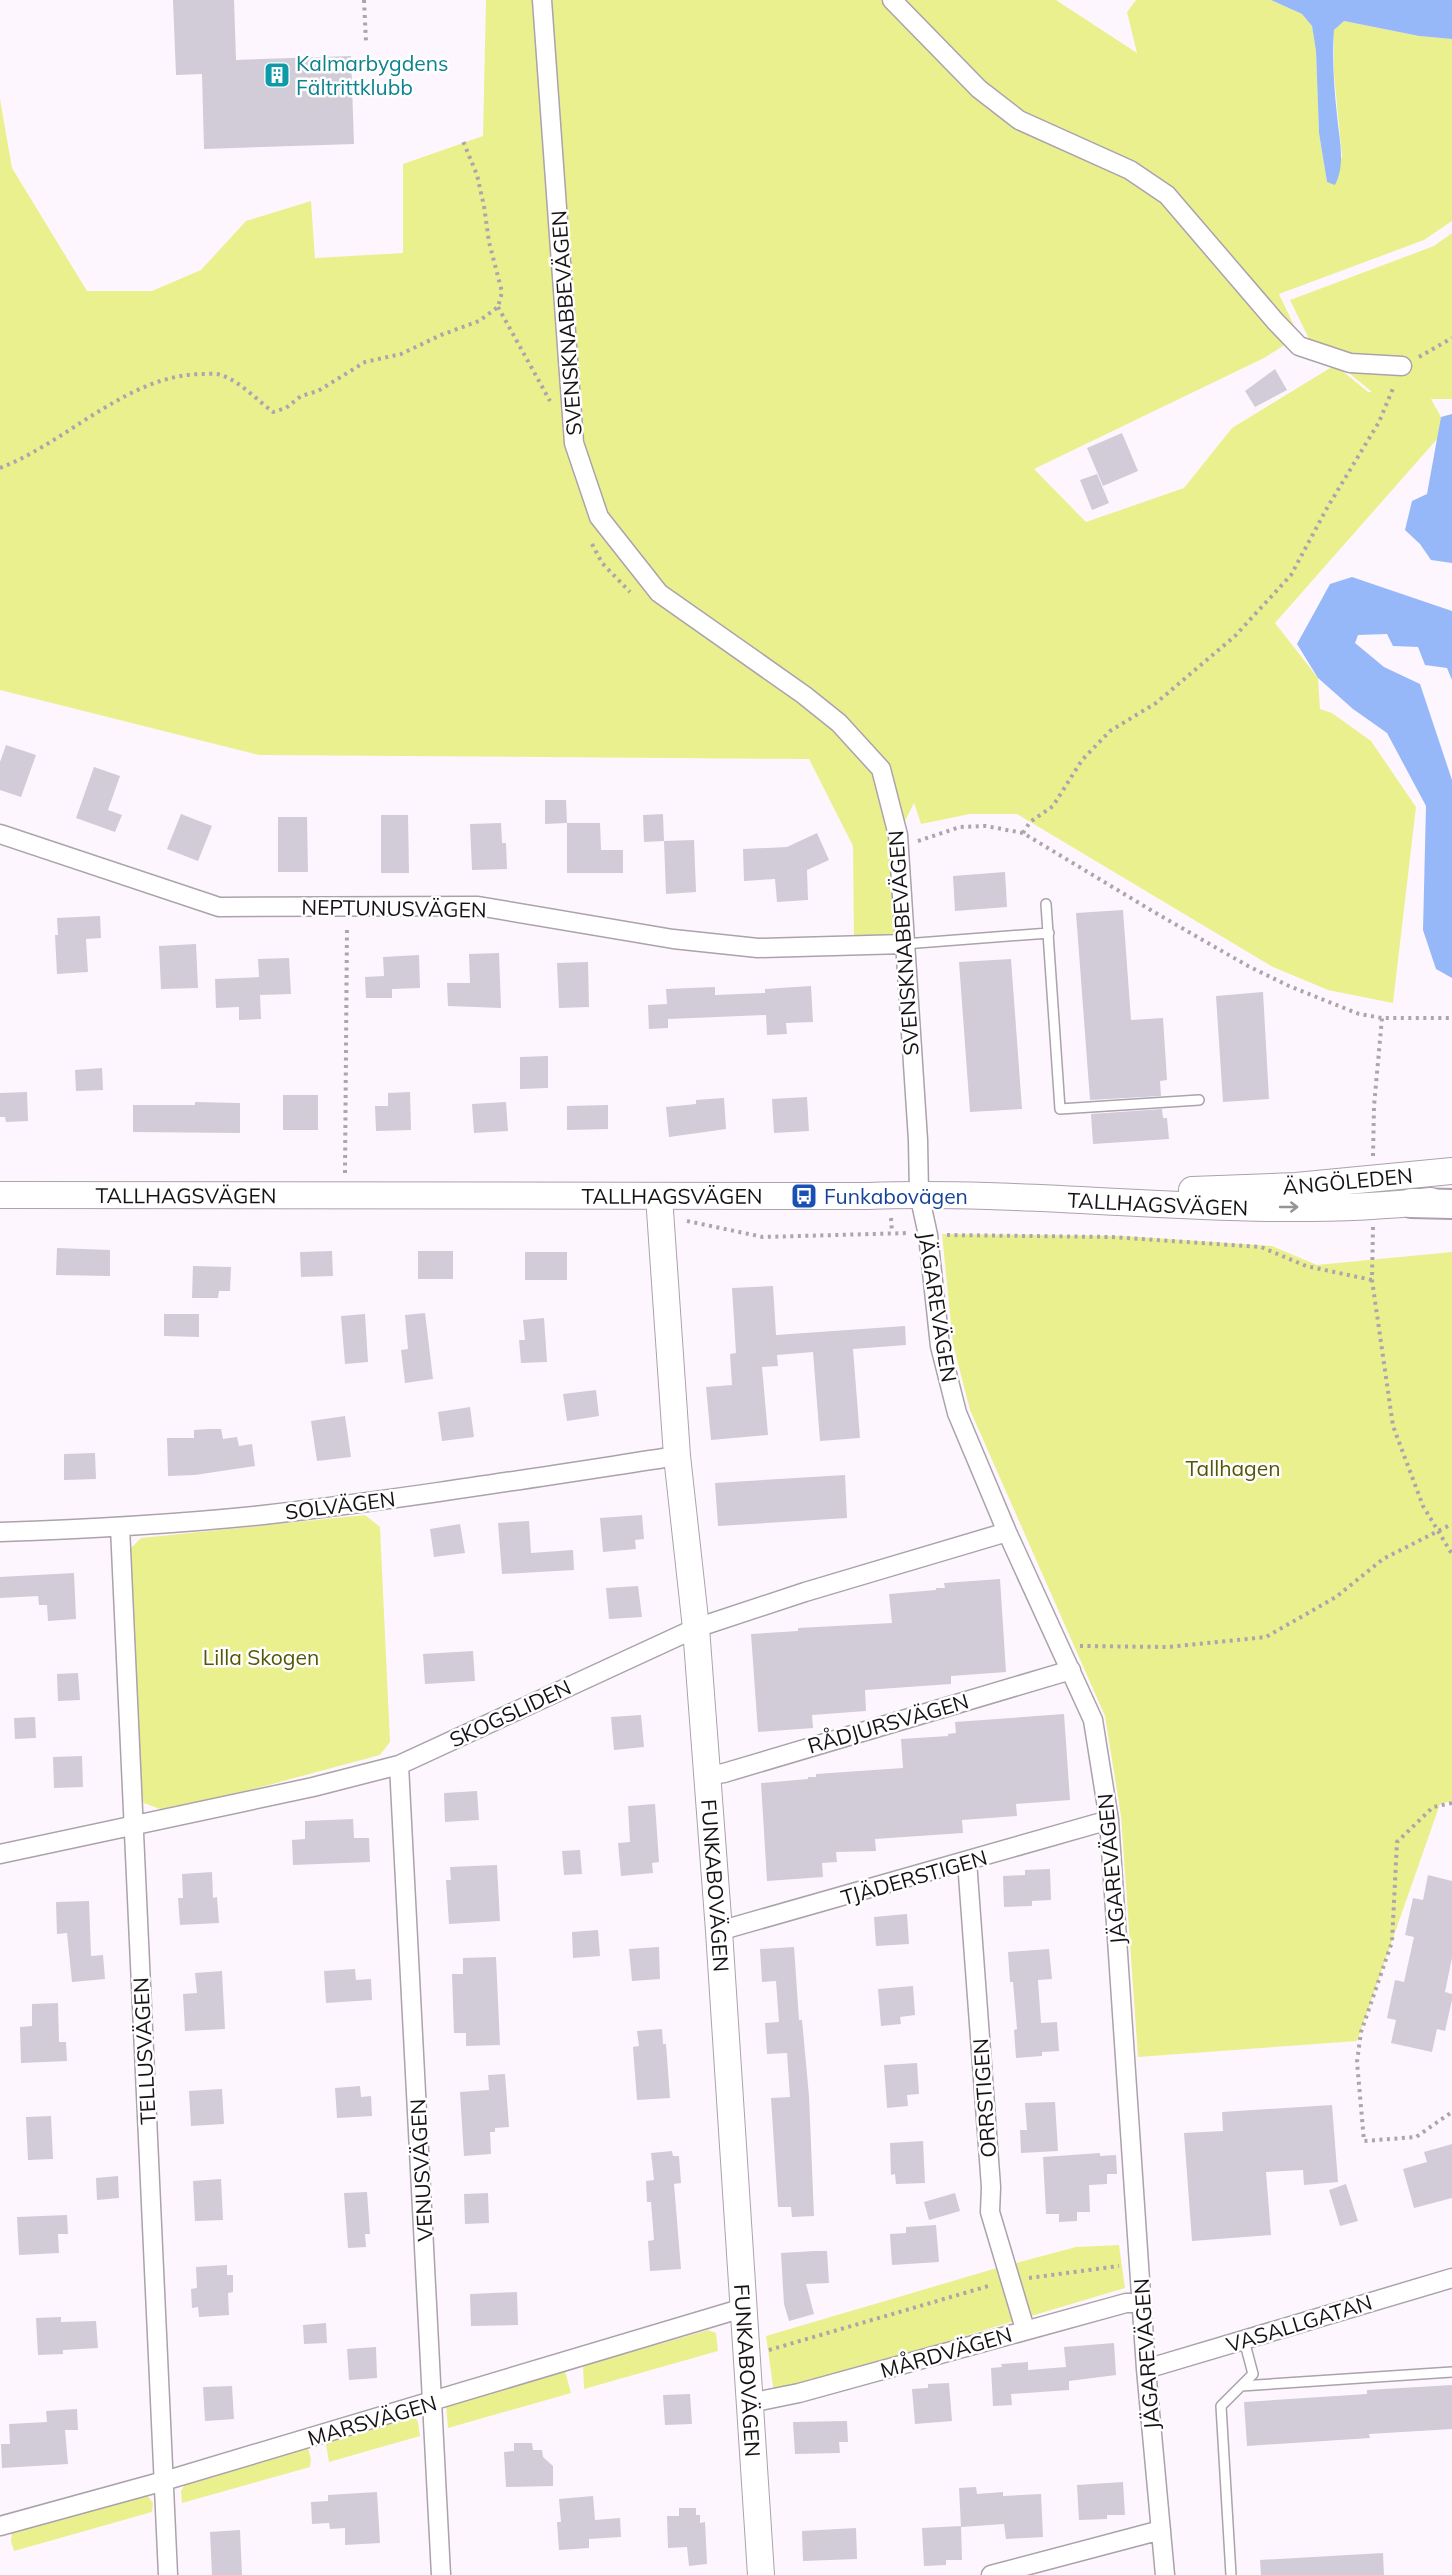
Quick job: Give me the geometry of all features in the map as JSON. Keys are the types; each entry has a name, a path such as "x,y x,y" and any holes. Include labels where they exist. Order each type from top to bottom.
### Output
{"main road":[{"name":"ÄNGÖLEDEN","path":"1063,1198 1296,1186 1452,1171"},
{"name":"TALLHAGSVÄGEN","path":"0,1195 344,1196 660,1206 919,1194 1063,1198 1184,1206 1274,1207 1411,1203 1452,1199"},
{"path":"1411,1203 1452,1204"},
{"name":"FUNKABOVÄGEN","path":"660,1206 677,1456 696,1628 720,1931 761,2575"}],"street":[{"name":"SVENSKNABBEVÄGEN","path":"542,0 574,442 599,517 659,592 822,709 839,723 881,769 898,835 918,1140 919,1194"},
{"path":"892,0 979,89 1019,120 1130,170 1167,195 1299,346 1350,363 1402,366"},
{"name":"NEPTUNUSVÄGEN","path":"0,834 219,907 478,906 673,939 758,948 904,944"},
{"name":"JÄGAREVÄGEN","path":"919,1194 928,1235 940,1346 957,1413 1093,1720 1109,1820 1146,2369 1165,2575"},
{"name":"SOLVÄGEN","path":"0,1532 120,1527 261,1515 384,1500 677,1456"},
{"name":"TELLUSVÄGEN","path":"120,1527 168,2575"},
{"name":"SKOGSLIDEN","path":"0,1854 313,1787 399,1765 696,1628 805,1592 1008,1532"},
{"name":"RÅDJURSVÄGEN","path":"706,1776 724,1773 1071,1670"},
{"name":"VENUSVÄGEN","path":"399,1765 434,2402 441,2575"},
{"name":"TJÄDERSTIGEN","path":"720,1931 1109,1820"},
{"name":"ORRSTIGEN","path":"967,1861 990,2212 1025,2330"},
{"name":"VASALLGATAN","path":"1146,2369 1452,2278"},
{"name":"MÅRDVÄGEN","path":"750,2403 799,2393 1126,2303 1142,2303"},
{"name":"MARSVÄGEN","path":"0,2526 434,2402 743,2308"},
{"path":"991,2575 1161,2530"}],"lane":[{"path":"1046,904 1060,1109 1200,1100"},
{"path":"904,944 1049,933"},
{"path":"1231,2575 1221,2406 1253,2374 1244,2340"},
{"path":"1241,2385 1452,2372"}],"path":[{"path":"364,0 366,42"},
{"path":"0,468 48,443 135,389 167,378 190,374 219,374 236,382 273,412 285,408 301,396 318,391 365,362 401,354 441,335 479,321 498,308 502,292 489,242 484,206 477,175 463,141"},
{"path":"498,308 551,403"},
{"path":"1023,833 1030,822 1053,806 1082,760 1110,731 1156,703 1235,636 1291,575 1327,508 1379,423 1402,366 1452,338"},
{"path":"898,847 960,827 986,826 1023,833 1248,966 1289,986 1359,1014 1382,1018 1452,1018"},
{"path":"344,1196 347,907"},
{"path":"1373,1163 1374,1106 1382,1018"},
{"path":"660,1206 763,1237 892,1232 928,1235 1111,1237 1260,1247 1306,1266 1372,1280"},
{"path":"1373,1221 1372,1280 1393,1426 1423,1506 1452,1554"},
{"path":"1058,1645 1168,1647 1266,1637 1336,1597 1383,1559 1452,1524"},
{"path":"1452,1803 1433,1807 1396,1842 1392,1942 1361,2032 1357,2062 1364,2141 1416,2137 1452,2112"},
{"path":"747,2356 1010,2280 1140,2264"}],"green space":[{"path":"486,0 1056,0 1137,53 1127,12 1136,0 1271,0 1302,14 1312,26 1316,51 1319,133 1327,182 1342,157 1334,74 1334,30 1344,21 1419,36 1452,39 1452,221 1424,240 1279,294 1299,336 1264,358 1034,469 1086,522 1184,488 1232,428 1335,365 1368,392 1372,392 1310,341 1290,300 1434,246 1452,233 1452,399 1431,399 1441,417 1438,438 1275,623 1318,678 1320,709 1332,713 1371,741 1416,807 1393,1003 1328,990 1273,967 1017,814 970,814 921,824 914,803 898,835 904,944 854,947 853,846 809,759 259,755 0,690 0,99 12,168 87,291 152,291 201,270 246,221 311,201 315,258 403,253 403,164 483,136"},
{"name":"Tallhagen","path":"942,1234 1123,1236 1272,1246 1317,1265 1452,1252 1452,1801 1440,1804 1357,2041 1138,2057 1121,1816 1105,1716 970,1410 953,1344"},
{"name":"Lilla Skogen","path":"365,1515 380,1527 390,1742 380,1755 168,1812 141,1802 130,1549 141,1538"},
{"path":"1119,2245 1125,2288 774,2393 766,2336 1076,2247"},
{"path":"708,2330 716,2333 718,2351 584,2389 583,2366"},
{"path":"565,2371 571,2393 448,2428 446,2405"},
{"path":"413,2414 418,2422 420,2436 329,2462 325,2439"},
{"path":"307,2445 311,2459 310,2467 182,2503 181,2491 188,2479"},
{"path":"144,2491 153,2503 152,2512 14,2551 11,2541 12,2529"}],"water":[{"path":"1271,0 1452,0 1452,39 1419,36 1344,21 1334,30 1334,72 1341,160 1335,185 1327,182 1319,133 1316,51 1312,26 1302,14"},
{"path":"1452,414 1452,563 1431,560 1420,544 1405,530 1412,501 1427,494 1441,417"},
{"path":"1352,577 1452,611 1452,680 1447,668 1425,665 1418,647 1393,646 1387,634 1358,635 1355,643 1384,667 1420,684 1452,780 1452,978 1436,969 1423,930 1426,806 1387,733 1353,709 1318,678 1297,644 1330,584"}],"building":[{"name":"Kalmarbygdens Fältrittklubb","path":"173,0 234,0 236,60 351,56 354,144 204,149 202,74 176,75"},
{"path":"1275,369 1287,390 1255,407 1245,391"},
{"path":"1122,433 1138,471 1103,486 1087,448"},
{"path":"1097,474 1109,503 1092,510 1080,480"},
{"path":"6,745 36,755 21,797 0,790 0,762"},
{"path":"94,767 120,776 108,810 122,815 115,832 76,818"},
{"path":"545,800 566,800 567,823 545,824"},
{"path":"181,814 212,826 198,861 167,849"},
{"path":"663,814 664,841 644,842 643,815"},
{"path":"381,815 408,815 409,873 381,873"},
{"path":"278,817 307,817 308,872 278,872"},
{"path":"501,823 502,843 506,843 507,869 472,870 470,824"},
{"path":"567,823 600,823 601,850 623,850 623,873 567,873"},
{"path":"817,833 829,860 807,870 808,900 777,902 775,879 744,881 743,849 787,847"},
{"path":"694,840 696,892 666,894 664,841"},
{"path":"1005,872 1007,907 955,911 953,876"},
{"path":"1123,910 1131,1020 1163,1018 1167,1080 1160,1081 1161,1096 1090,1100 1076,913"},
{"path":"100,916 101,938 86,939 88,972 57,974 55,935 58,935 57,918"},
{"path":"196,944 198,988 161,989 159,946"},
{"path":"499,953 501,1008 448,1006 447,983 470,983 469,954"},
{"path":"419,955 420,988 392,989 392,998 366,998 365,977 384,976 383,957"},
{"path":"289,958 291,994 260,995 261,1019 239,1020 239,1007 216,1008 215,979 259,977 258,959"},
{"path":"1011,959 1022,1109 970,1112 959,962"},
{"path":"588,962 589,1007 559,1008 557,963"},
{"path":"811,986 813,1022 786,1023 787,1034 767,1035 766,1015 668,1019 668,1028 649,1029 648,1005 667,1004 666,989 715,987 715,995 765,993 765,989"},
{"path":"1263,992 1269,1099 1223,1102 1216,996"},
{"path":"548,1056 548,1088 520,1089 520,1057"},
{"path":"102,1068 103,1090 76,1091 75,1070"},
{"path":"27,1092 28,1121 6,1122 5,1117 0,1117 0,1093"},
{"path":"410,1092 411,1130 376,1131 375,1106 388,1106 388,1093"},
{"path":"283,1095 318,1095 318,1130 283,1130"},
{"path":"807,1097 809,1131 774,1133 772,1099"},
{"path":"724,1098 726,1129 669,1137 666,1107 696,1104 696,1100"},
{"path":"195,1102 240,1103 240,1133 133,1132 133,1105 195,1105"},
{"path":"506,1102 508,1131 474,1133 472,1104"},
{"path":"608,1105 608,1129 567,1130 567,1106"},
{"path":"1162,1109 1163,1118 1167,1118 1169,1139 1093,1144 1091,1114"},
{"path":"57,1248 110,1250 110,1276 56,1275"},
{"path":"332,1251 333,1276 301,1277 300,1252"},
{"path":"418,1251 453,1251 453,1279 418,1279"},
{"path":"525,1252 567,1252 567,1280 525,1280"},
{"path":"193,1266 231,1267 230,1291 219,1291 218,1298 192,1298"},
{"path":"773,1286 776,1335 905,1326 906,1345 853,1349 860,1438 820,1441 813,1352 777,1355 778,1366 762,1367 768,1435 711,1440 706,1387 732,1385 730,1354 736,1353 732,1288"},
{"path":"425,1313 433,1379 405,1383 401,1350 408,1349 405,1315"},
{"path":"164,1314 199,1314 199,1337 164,1336"},
{"path":"365,1314 368,1362 345,1364 341,1316"},
{"path":"544,1318 547,1362 521,1363 519,1340 525,1340 523,1320"},
{"path":"596,1390 599,1416 567,1421 563,1394"},
{"path":"470,1407 474,1437 442,1441 438,1412"},
{"path":"345,1416 351,1457 317,1461 311,1421"},
{"path":"221,1429 223,1439 237,1437 239,1446 252,1444 255,1466 195,1475 168,1476 167,1438 194,1438 194,1430"},
{"path":"95,1453 96,1479 64,1480 64,1454"},
{"path":"845,1475 847,1518 718,1526 715,1483"},
{"path":"642,1515 644,1539 635,1540 636,1549 603,1552 600,1518"},
{"path":"529,1521 531,1553 573,1550 574,1570 502,1574 498,1523"},
{"path":"460,1524 465,1553 434,1557 430,1529"},
{"path":"74,1573 76,1619 48,1621 47,1605 39,1605 38,1596 0,1598 0,1577"},
{"path":"1000,1579 1006,1672 951,1676 951,1684 865,1690 866,1711 812,1715 813,1728 758,1732 751,1634 798,1631 798,1628 892,1623 889,1594 936,1590 936,1588 945,1588 944,1583"},
{"path":"638,1586 642,1617 609,1619 606,1588"},
{"path":"473,1651 475,1681 425,1684 423,1654"},
{"path":"78,1673 80,1700 58,1701 57,1674"},
{"path":"1064,1714 1070,1800 1016,1804 1017,1816 962,1820 963,1833 875,1839 876,1851 836,1852 837,1862 822,1863 823,1877 767,1881 761,1783 808,1779 808,1777 816,1777 816,1774 903,1768 901,1739 948,1736 948,1734 956,1733 955,1722"},
{"path":"641,1715 644,1747 614,1750 611,1717"},
{"path":"35,1717 36,1738 15,1739 14,1718"},
{"path":"82,1756 83,1787 54,1788 53,1757"},
{"path":"477,1791 479,1820 445,1822 444,1793"},
{"path":"655,1804 659,1862 652,1863 653,1873 621,1876 618,1843 630,1842 628,1806"},
{"path":"353,1819 354,1838 369,1838 370,1862 293,1865 292,1840 305,1839 305,1821"},
{"path":"580,1850 582,1874 564,1875 562,1851"},
{"path":"497,1865 500,1921 449,1924 446,1880 451,1880 450,1867"},
{"path":"1050,1869 1051,1900 1032,1901 1032,1906 1004,1907 1003,1876 1025,1875 1025,1870"},
{"path":"212,1872 213,1898 217,1897 219,1923 180,1925 178,1898 183,1898 182,1874"},
{"path":"1428,1875 1452,1881 1452,1958 1445,1992 1452,1994 1452,2000 1445,2031 1437,2029 1432,2052 1391,2043 1396,2020 1387,2018 1395,1980 1404,1982 1414,1937 1405,1935 1413,1898 1423,1900"},
{"path":"89,1901 91,1956 103,1955 105,1979 72,1982 67,1933 57,1934 56,1902"},
{"path":"907,1914 909,1944 876,1946 874,1917"},
{"path":"598,1930 600,1956 573,1958 572,1932"},
{"path":"659,1947 660,1979 632,1981 629,1949"},
{"path":"794,1947 799,2020 802,2020 809,2096 814,2216 792,2217 791,2207 778,2207 771,2098 790,2097 787,2053 767,2054 765,2023 779,2022 776,1981 762,1982 760,1949"},
{"path":"1049,1949 1052,1979 1038,1980 1041,2023 1057,2022 1059,2051 1042,2052 1042,2056 1016,2058 1014,2030 1017,2029 1008,1952"},
{"path":"496,1957 500,2045 466,2046 466,2033 454,2033 452,1974 463,1974 463,1958"},
{"path":"355,1969 356,1980 371,1979 372,2000 326,2003 324,1971"},
{"path":"222,1971 225,2029 185,2031 183,1994 197,1993 195,1973"},
{"path":"913,1986 915,2015 900,2017 901,2024 881,2026 878,1989"},
{"path":"58,2003 59,2042 66,2042 67,2061 21,2063 20,2027 32,2026 32,2004"},
{"path":"662,2029 663,2044 666,2044 670,2098 637,2100 633,2047 639,2046 637,2031"},
{"path":"917,2063 919,2094 907,2095 908,2106 887,2108 884,2065"},
{"path":"505,2074 509,2127 495,2128 495,2132 490,2132 491,2154 464,2156 460,2092 489,2090 488,2075"},
{"path":"360,2086 361,2097 371,2096 372,2116 337,2118 335,2088"},
{"path":"222,2089 224,2124 191,2126 189,2091"},
{"path":"1055,2102 1058,2151 1021,2153 1020,2130 1027,2130 1025,2103"},
{"path":"1332,2105 1338,2182 1304,2185 1303,2170 1266,2172 1271,2235 1192,2241 1184,2133 1223,2131 1222,2112"},
{"path":"51,2116 53,2159 28,2160 26,2117"},
{"path":"923,2141 925,2183 896,2184 895,2174 891,2175 890,2143"},
{"path":"1452,2144 1452,2198 1414,2208 1403,2169 1427,2162 1424,2152"},
{"path":"672,2151 673,2156 679,2156 681,2183 674,2184 681,2269 650,2271 648,2241 654,2240 651,2202 647,2202 646,2181 654,2180 651,2153"},
{"path":"1100,2153 1100,2156 1116,2155 1117,2174 1107,2174 1107,2184 1089,2185 1090,2212 1077,2212 1077,2221 1059,2222 1059,2214 1046,2214 1043,2157"},
{"path":"118,2176 119,2198 97,2200 96,2178"},
{"path":"221,2179 223,2220 195,2221 193,2181"},
{"path":"1346,2184 1358,2221 1340,2226 1329,2190"},
{"path":"367,2192 370,2234 365,2234 366,2247 348,2248 344,2193"},
{"path":"488,2193 489,2223 465,2224 464,2194"},
{"path":"955,2193 960,2211 929,2220 924,2202"},
{"path":"67,2215 68,2234 58,2234 59,2253 19,2255 17,2217"},
{"path":"936,2225 939,2262 892,2265 890,2234 906,2233 906,2227"},
{"path":"827,2251 829,2283 806,2284 814,2314 789,2321 784,2304 781,2253"},
{"path":"227,2265 227,2275 233,2275 233,2292 228,2293 229,2315 199,2317 198,2307 192,2308 191,2289 197,2288 196,2267"},
{"path":"517,2292 518,2325 471,2326 470,2294"},
{"path":"61,2317 61,2322 96,2321 98,2348 63,2350 63,2354 38,2355 36,2318"},
{"path":"326,2323 327,2343 304,2344 303,2325"},
{"path":"1114,2343 1116,2375 1069,2381 1069,2390 1011,2394 1012,2405 993,2406 991,2368 1002,2367 1001,2364 1028,2362 1028,2370 1066,2367 1064,2347"},
{"path":"376,2347 377,2378 349,2380 347,2349"},
{"path":"949,2383 952,2421 915,2424 912,2389 928,2388 928,2384"},
{"path":"1452,2385 1452,2429 1369,2434 1370,2438 1247,2446 1244,2402 1367,2394 1367,2390"},
{"path":"232,2386 234,2419 205,2421 203,2387"},
{"path":"690,2394 692,2424 665,2425 663,2395"},
{"path":"77,2409 78,2430 65,2430 68,2464 2,2468 1,2444 10,2444 9,2424 47,2422 46,2411"},
{"path":"847,2421 848,2442 839,2442 840,2453 795,2454 793,2422"},
{"path":"514,2443 532,2443 533,2450 542,2450 543,2457 553,2466 553,2486 506,2487 504,2452 514,2451"},
{"path":"1123,2482 1125,2515 1107,2515 1107,2519 1079,2520 1077,2485"},
{"path":"976,2487 977,2494 1003,2492 1003,2496 1041,2494 1043,2537 1006,2539 1004,2524 961,2527 959,2488"},
{"path":"377,2492 380,2543 345,2545 345,2528 330,2529 329,2523 312,2524 311,2502 328,2501 328,2495"},
{"path":"593,2496 595,2520 620,2518 621,2537 589,2539 589,2548 559,2550 557,2522 561,2522 559,2499"},
{"path":"679,2508 696,2508 696,2515 700,2515 700,2523 705,2522 707,2564 689,2566 687,2547 668,2548 667,2516 679,2516"},
{"path":"961,2526 962,2560 946,2560 946,2565 924,2566 922,2528"},
{"path":"856,2528 857,2559 803,2561 802,2531"},
{"path":"240,2530 242,2575 212,2575 210,2532"},
{"path":"1383,2553 1384,2575 1261,2575 1260,2560"}],"place":[{"name":"Kalmarbygdens Fältrittklubb","path":"277,75"},
{"name":"Funkabovägen","path":"804,1196"}]}
